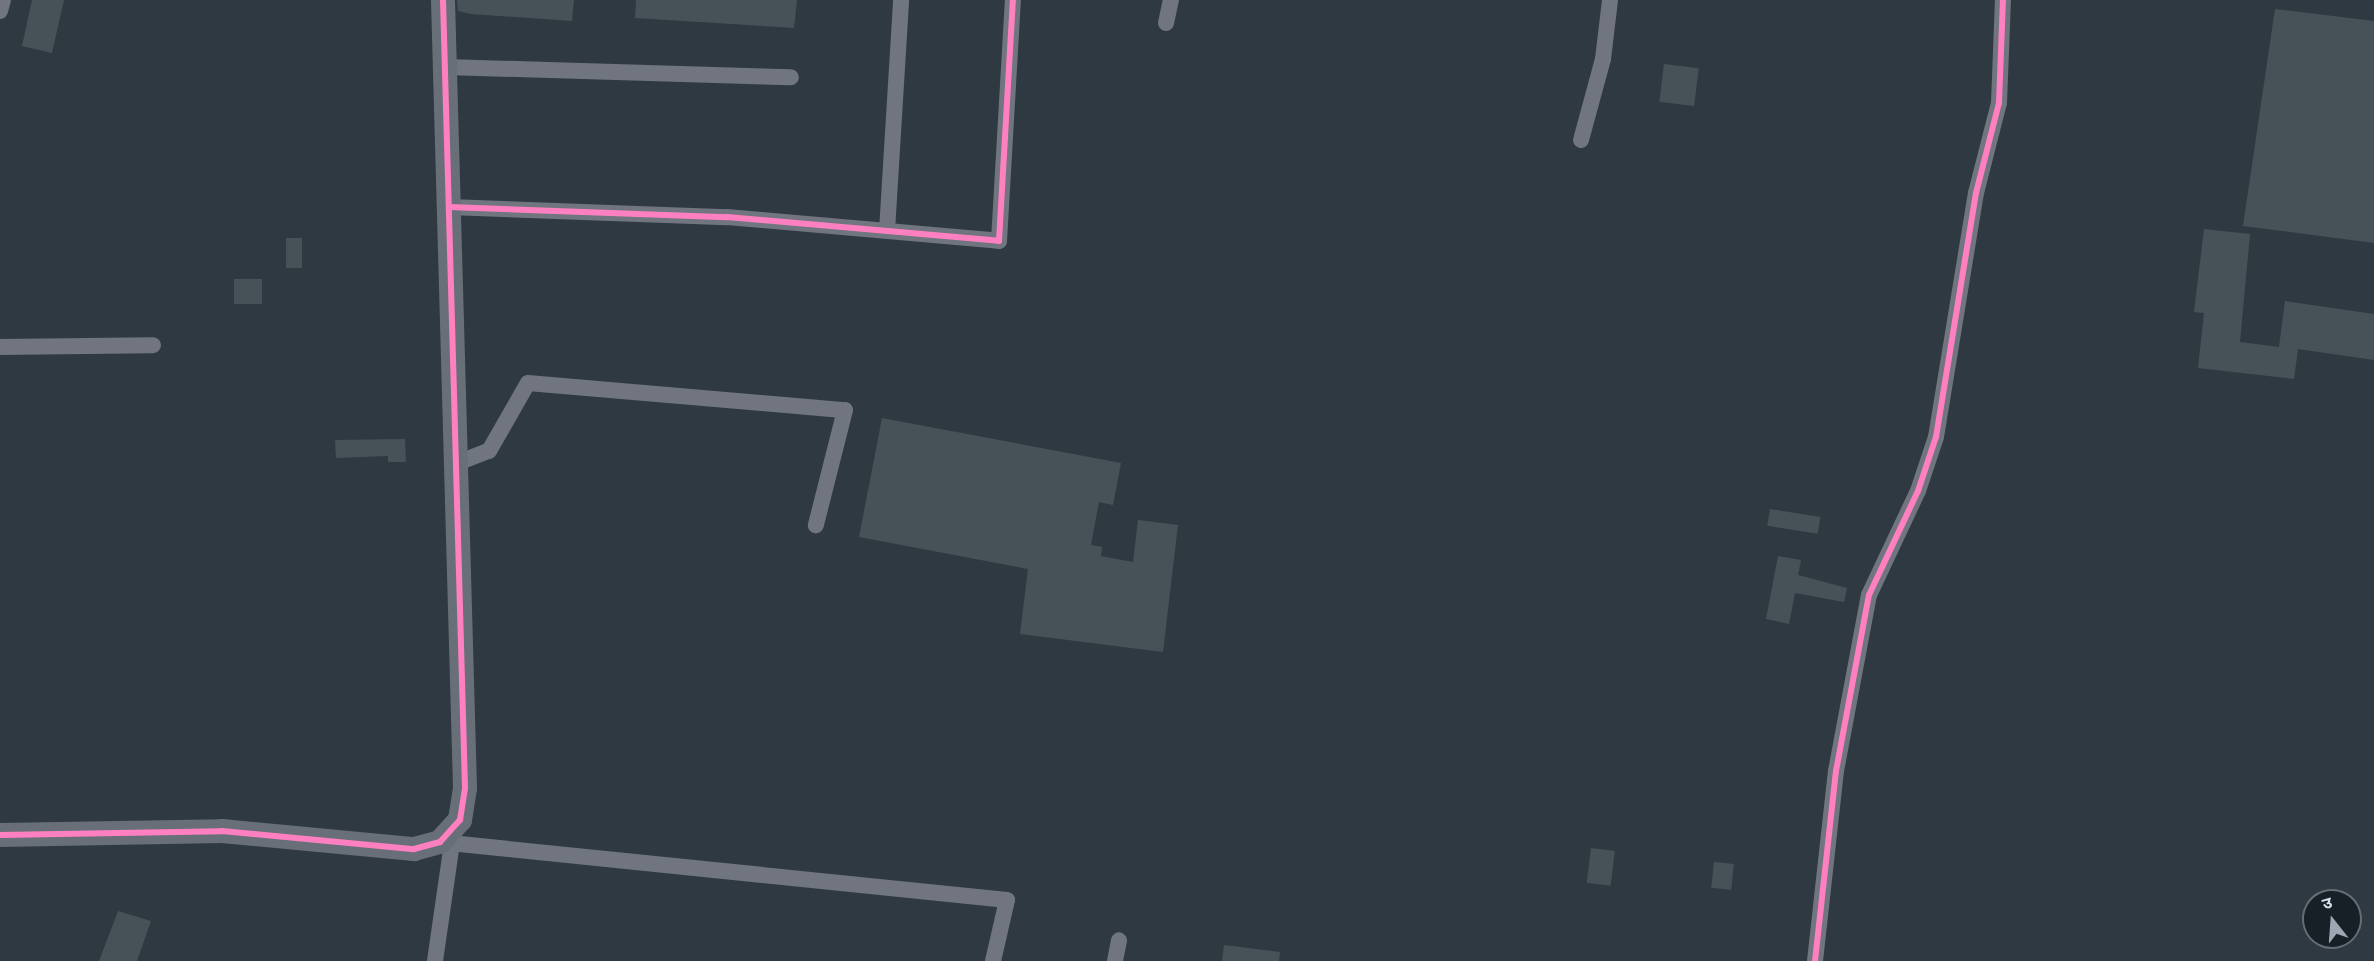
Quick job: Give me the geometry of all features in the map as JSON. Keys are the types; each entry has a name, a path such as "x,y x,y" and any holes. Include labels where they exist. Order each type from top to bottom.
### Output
{"street":[{"path":"0,11 3,0"},
{"path":"435,961 446,842 460,820 465,788 443,0"},
{"path":"887,231 901,0"},
{"path":"449,207 727,218 999,241 1012,0"},
{"path":"1166,23 1171,0"},
{"path":"1581,140 1603,59 1610,0"},
{"path":"1815,961 1836,771 1869,595 1918,491 1936,437 1976,193 1998,103 2003,0"},
{"path":"445,67 791,77"},
{"path":"0,347 153,345"},
{"path":"457,463 489,451 528,383 845,410 816,525"},
{"path":"0,835 222,831 376,848 414,849 446,842 1007,900 993,961"},
{"path":"1115,961 1119,940"}],"building":[{"path":"32,0 64,0 52,53 22,46"},
{"path":"457,0 574,0 572,21 471,14 458,11"},
{"path":"636,0 797,0 794,28 635,18"},
{"path":"2275,9 2374,21 2374,243 2243,226"},
{"path":"1664,64 1699,68 1694,106 1659,102"},
{"path":"2204,229 2250,234 2240,342 2279,347 2285,301 2374,314 2374,360 2298,349 2294,379 2198,368 2204,313 2194,312"},
{"path":"286,238 302,238 302,268 286,268"},
{"path":"234,279 262,279 262,304 234,304"},
{"path":"882,418 1121,463 1113,505 1099,502 1091,545 1102,547 1101,556 1133,562 1138,520 1178,525 1163,652 1020,634 1028,569 859,537"},
{"path":"405,439 406,462 388,462 388,456 336,458 335,440"},
{"path":"1770,509 1820,517 1818,534 1767,526"},
{"path":"1778,556 1801,560 1798,575 1847,588 1844,602 1795,593 1789,624 1766,619"},
{"path":"1591,848 1615,851 1611,886 1587,883"},
{"path":"1714,862 1734,864 1731,890 1711,888"},
{"path":"118,911 151,921 137,961 99,961"},
{"path":"1224,945 1280,952 1279,961 1222,961"}],"cycle path":[{"path":"0,835 222,831 414,849 440,842 460,820 465,788 443,0"},
{"path":"449,207 727,217 999,241 1013,0"},
{"path":"1815,961 1836,771 1869,595 1918,491 1936,437 1976,193 1999,103 2003,0"}]}
